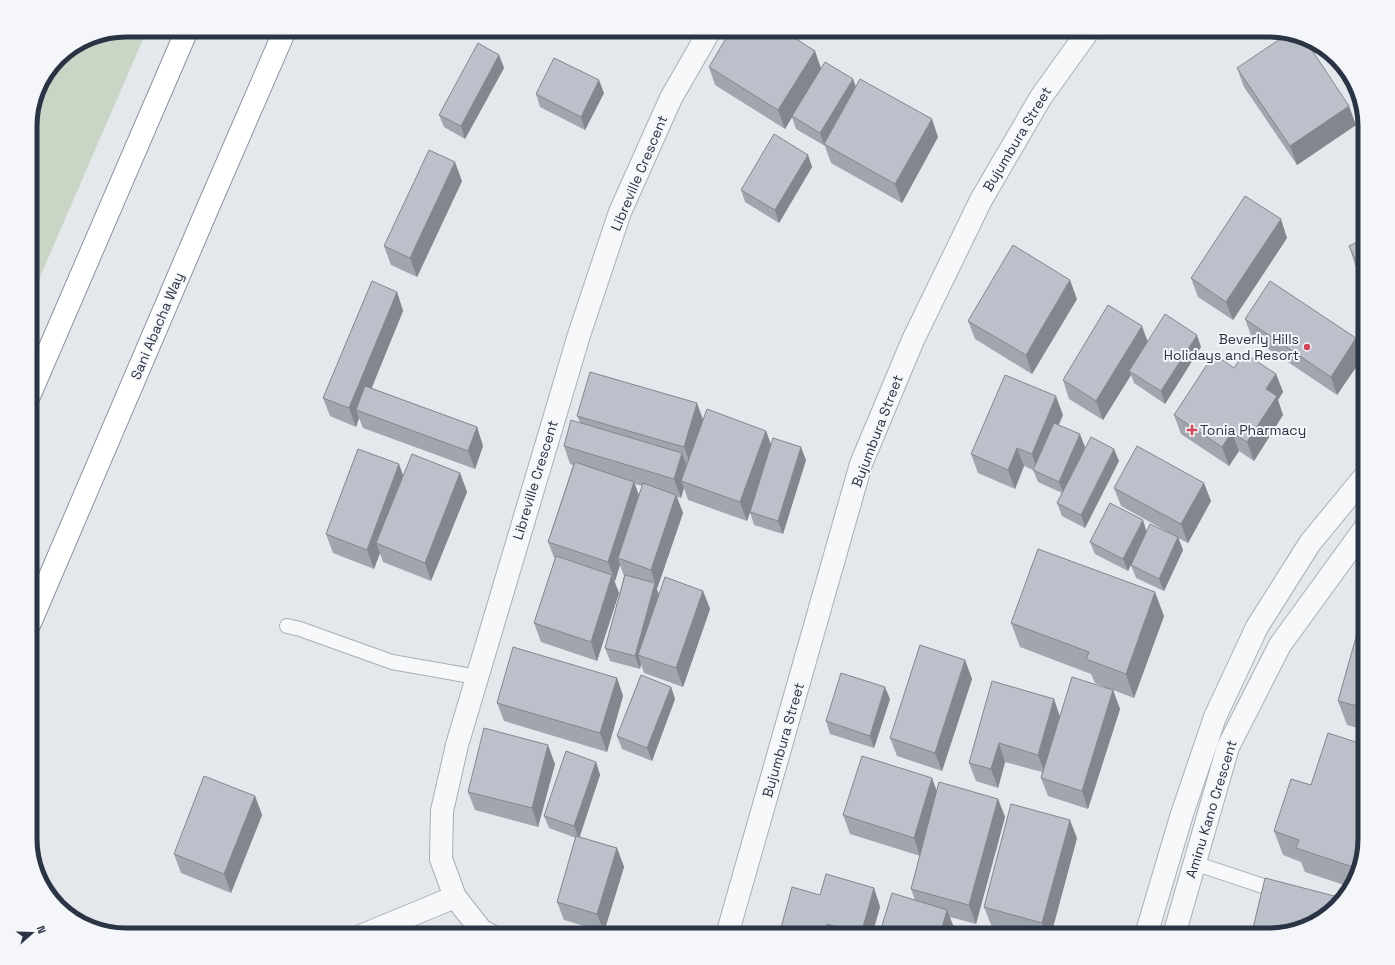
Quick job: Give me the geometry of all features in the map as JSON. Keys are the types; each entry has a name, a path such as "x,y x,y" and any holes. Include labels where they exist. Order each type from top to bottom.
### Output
{"highway":[{"path":"37,378 185,37"},
{"name":"Sani Abacha Way","path":"37,607 205,212 282,37"}],"street":[{"name":"Libreville Crescent","path":"479,928 455,897 441,859 442,811 457,745 579,335 620,212 671,98 706,37"},
{"name":"Bujumbura Street","path":"729,928 861,464 913,340 981,200 1041,97 1083,37"},
{"path":"1148,928 1182,814 1215,718 1257,627 1310,543 1358,485"},
{"name":"Aminu Kano Crescent","path":"1176,928 1228,747 1277,652 1358,538"},
{"path":"380,928 455,897"}],"lane":[{"path":"287,626 300,629 392,662 477,677"},
{"path":"1194,863 1292,896"}],"green space":[{"path":"120,37 144,37 37,284 37,120 40,103 46,87 55,72 67,59 87,46 97,42"}],"building":[{"path":"727,37 793,37 815,51 778,110 709,67"},
{"path":"1281,38 1298,42 1310,47 1349,106 1290,146 1237,68"},
{"path":"478,43 499,55 461,126 439,115"},
{"path":"554,58 599,80 581,117 536,94"},
{"path":"825,62 853,79 820,133 792,116"},
{"path":"860,79 932,119 895,184 824,144"},
{"path":"774,134 808,155 775,210 741,190"},
{"path":"429,150 455,162 410,258 384,246"},
{"path":"1245,196 1281,219 1226,302 1191,278"},
{"path":"1358,242 1358,265 1349,246"},
{"path":"1013,245 1070,280 1026,355 968,321"},
{"path":"372,281 397,292 349,408 323,398"},
{"name":"Beverly Hills Holidays and Resort","path":"1270,281 1356,338 1331,377 1245,319"},
{"path":"1108,305 1142,326 1096,401 1063,380"},
{"path":"1165,314 1197,335 1161,391 1129,371"},
{"path":"1244,353 1276,374 1266,389 1277,396 1247,442 1232,432 1222,447 1174,415 1214,354 1234,368"},
{"path":"590,372 697,403 684,447 577,416"},
{"path":"1005,375 1056,396 1032,454 1017,448 1008,470 971,454"},
{"path":"365,386 477,427 468,451 356,410"},
{"path":"707,409 766,431 740,502 681,481"},
{"path":"571,420 682,453 674,479 564,446"},
{"path":"1054,423 1080,434 1059,482 1033,470"},
{"path":"1091,437 1114,449 1081,515 1057,503"},
{"path":"773,438 801,447 778,521 750,512"},
{"path":"1137,446 1204,483 1181,524 1114,488"},
{"path":"358,449 399,464 367,550 326,534"},
{"path":"412,454 460,473 425,563 376,543"},
{"path":"575,462 634,482 608,562 548,542"},
{"path":"643,483 676,495 651,570 618,558"},
{"path":"1110,503 1143,520 1123,559 1090,542"},
{"path":"1150,524 1178,537 1159,579 1131,565"},
{"path":"1038,549 1155,592 1126,674 1086,659 1089,652 1011,623"},
{"path":"556,556 612,575 591,642 534,623"},
{"path":"625,575 655,583 635,656 605,648"},
{"path":"665,577 703,591 676,668 638,655"},
{"path":"1358,630 1358,706 1338,701"},
{"path":"920,645 965,660 935,753 890,738"},
{"path":"513,647 617,678 600,733 497,703"},
{"path":"841,673 885,687 870,736 826,721"},
{"path":"641,675 671,687 647,748 617,736"},
{"path":"1072,677 1113,690 1082,791 1041,778"},
{"path":"992,681 1054,699 1038,755 999,743 991,769 969,763"},
{"path":"484,728 548,745 532,808 468,792"},
{"path":"1328,733 1358,743 1358,839 1353,867 1296,848 1299,840 1274,831 1291,779 1311,785"},
{"path":"566,751 596,762 574,826 544,816"},
{"path":"862,756 932,778 914,838 843,815"},
{"path":"204,776 255,796 224,874 174,854"},
{"path":"939,782 998,799 969,905 911,889"},
{"path":"1011,804 1070,820 1042,923 984,907"},
{"path":"576,836 617,848 597,914 557,902"},
{"path":"826,874 874,888 863,928 841,928 827,924 826,928 781,928 792,887 820,895"},
{"path":"1265,878 1337,897 1328,906 1318,913 1298,923 1281,927 1253,928"},
{"path":"892,893 947,910 942,928 881,928"}],"place":[{"name":"Beverly Hills Holidays and Resort","path":"1307,347"},
{"name":"Tonia Pharmacy","path":"1192,430"}]}
